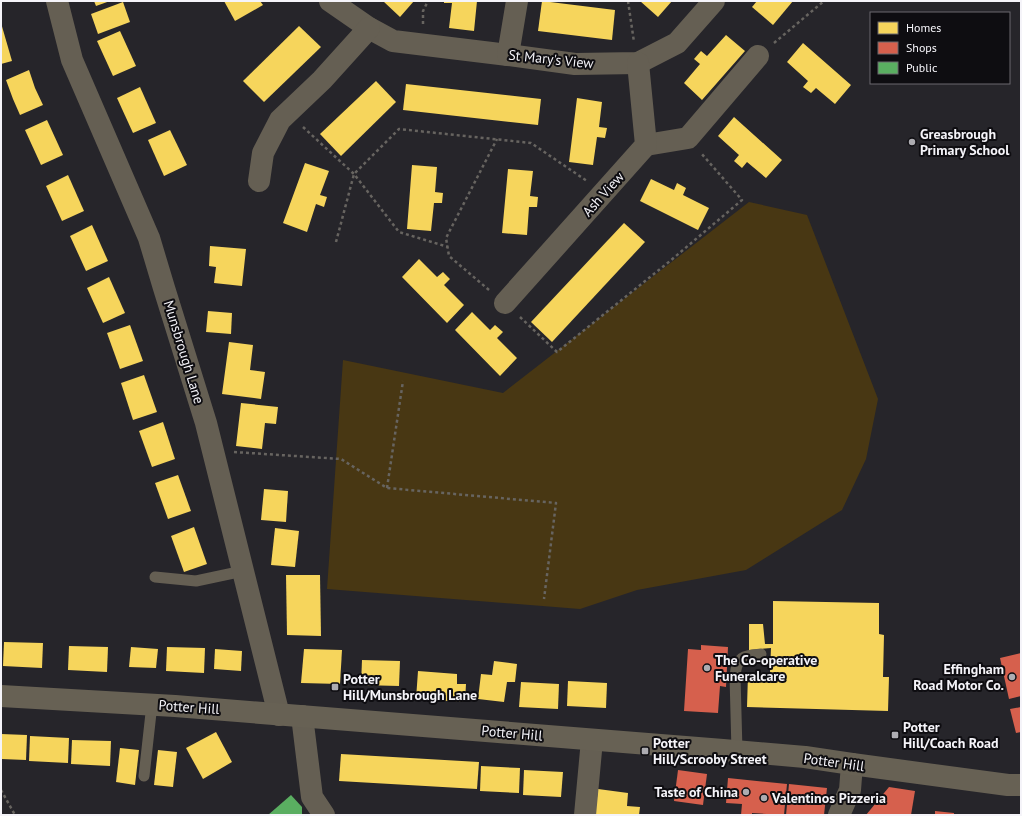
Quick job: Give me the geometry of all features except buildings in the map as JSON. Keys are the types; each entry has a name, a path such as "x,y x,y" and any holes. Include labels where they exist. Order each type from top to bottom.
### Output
{"main road":[{"name":"Potter Hill","path":"1,696 152,704 737,751 805,757 1008,785 1021,784"}],"street":[{"name":"Munsbrough Lane","path":"57,1 72,60 149,238 206,423 279,715"},
{"name":"St Mary's View","path":"330,1 369,28 393,41 508,54 575,64 638,63 677,43 714,1"},
{"path":"508,54 517,1"},
{"path":"259,181 263,153 280,120 322,80 369,28"},
{"path":"638,63 646,145 688,138 758,56"},
{"name":"Ash View","path":"505,303 646,145"},
{"path":"302,716 312,797 324,815"},
{"path":"585,815 592,740"},
{"path":"839,815 850,790 852,764"}],"lane":[{"path":"155,577 196,581 243,571"},
{"path":"737,751 736,667 742,658 761,654"},
{"path":"144,776 152,704"}],"path":[{"path":"628,1 638,63"},
{"path":"758,56 824,1"},
{"path":"288,112 354,174 399,232 448,247"},
{"path":"336,242 354,174 399,129 531,143 604,193"},
{"path":"497,139 446,238 449,256 505,303 557,352 670,261 742,200 688,138"},
{"path":"387,488 403,381"},
{"path":"213,451 342,459 387,488 556,503 544,599"},
{"path":"1,790 15,815"}],"shaded area":[{"path":"749,202 807,215 878,399 866,459 842,510 746,570 637,590 580,609 327,589 343,360 503,393"}],"place":[{"name":"Greasbrough Primary School","path":"912,142"},
{"name":"The Co-operative Funeralcare","path":"707,668"},
{"name":"Effingham Road Motor Co.","path":"1012,677"},
{"name":"Potter Hill/Munsbrough Lane","path":"335,687"},
{"name":"Potter Hill/Coach Road","path":"895,735"},
{"name":"Potter Hill/Scrooby Street","path":"645,751"},
{"name":"Taste of China","path":"746,792"},
{"name":"Valentinos Pizzeria","path":"764,798"}]}
